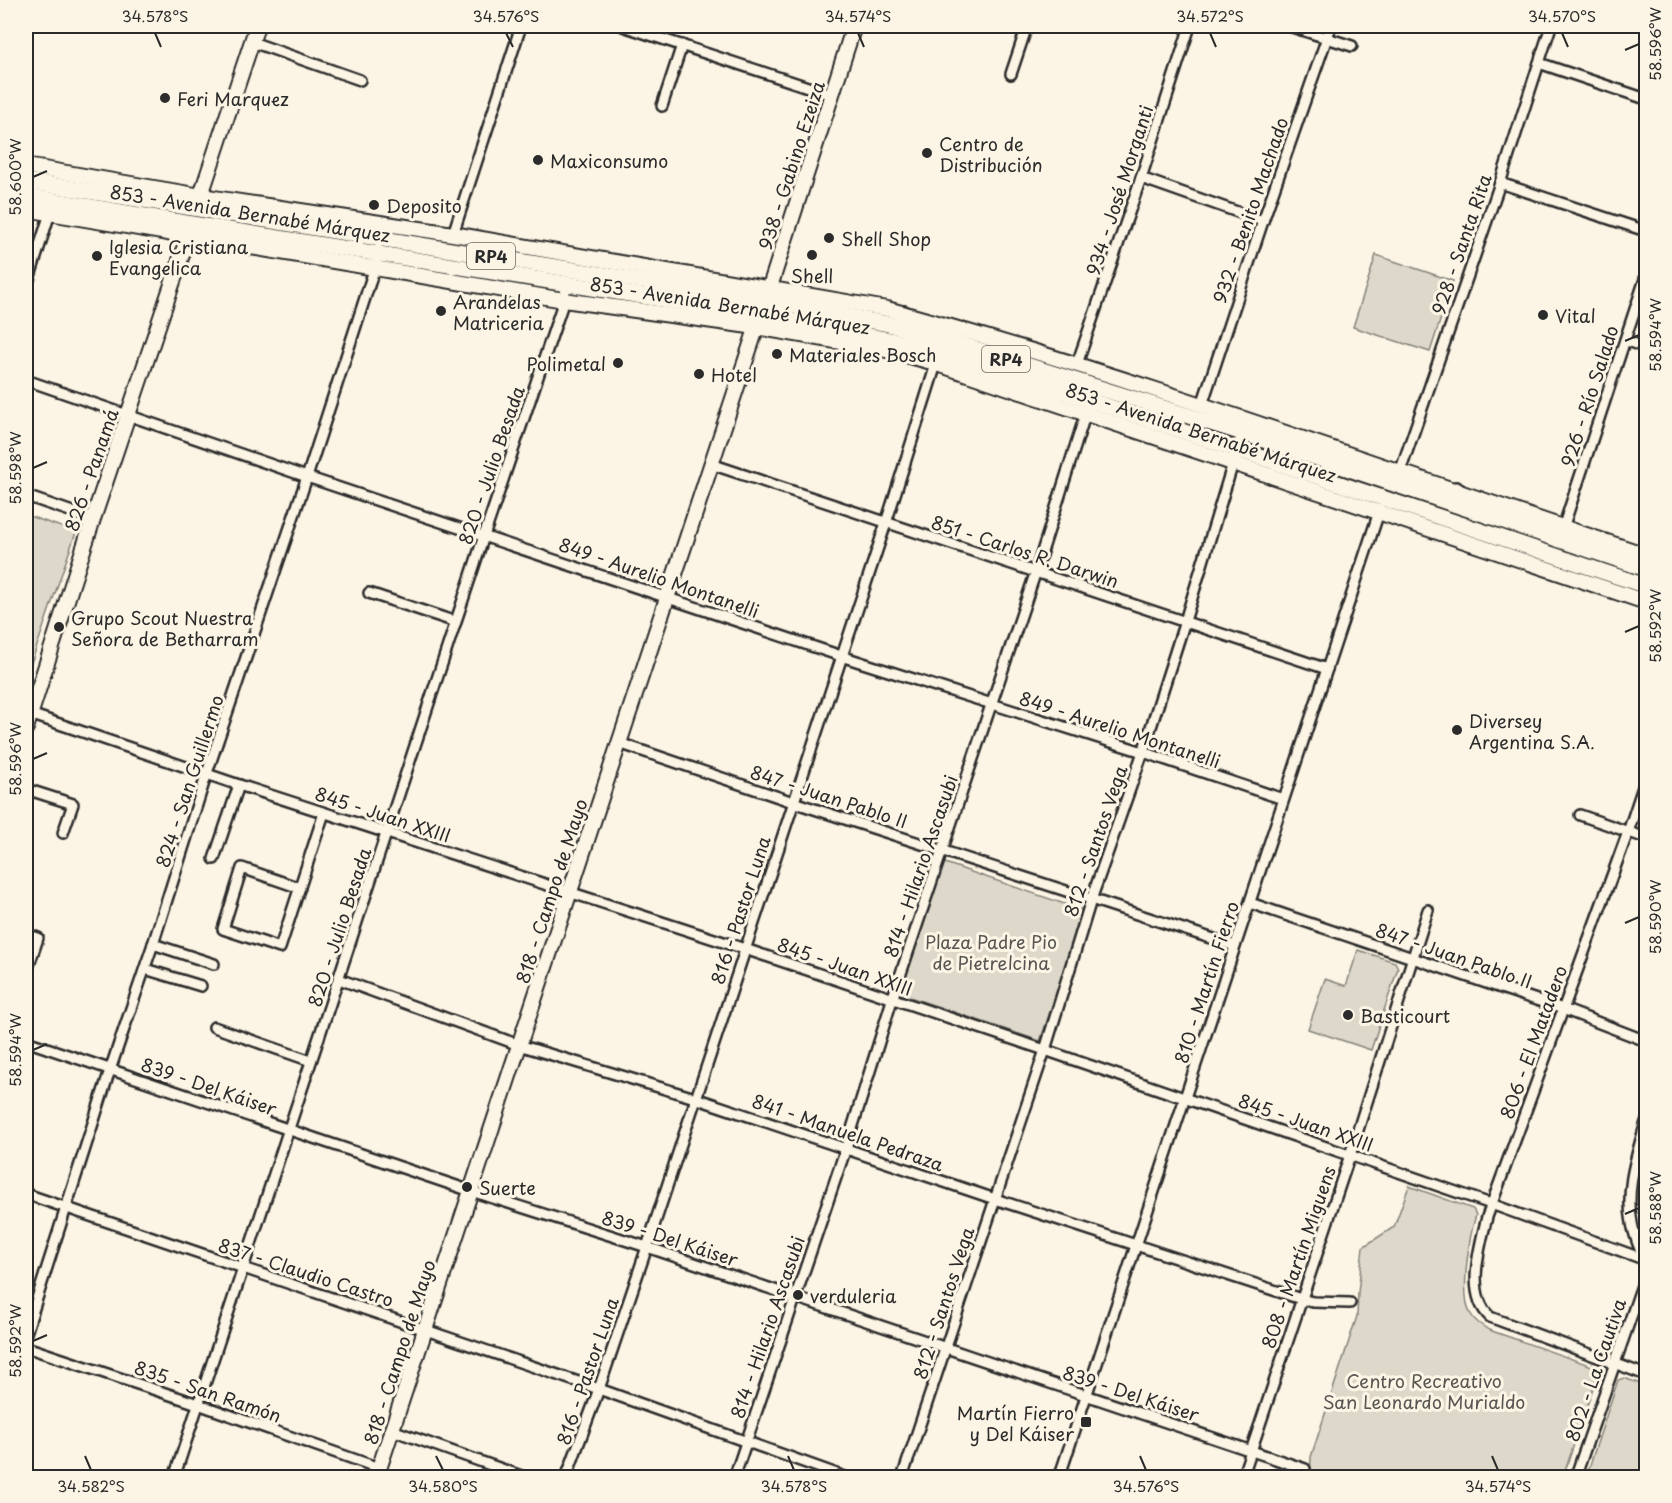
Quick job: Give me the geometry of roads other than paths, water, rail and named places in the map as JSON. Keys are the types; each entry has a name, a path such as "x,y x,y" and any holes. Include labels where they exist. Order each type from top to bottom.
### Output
{"main road":[{"name":"853 - Avenida Bernabé Márquez","path":"26,181 199,202 763,308 888,339 938,358 1382,505 1647,586"},
{"name":"853 - Avenida Bernabé Márquez","path":"26,195 190,231 376,260 888,324 1245,426 1487,516 1647,569"},
{"path":"904,314 927,334"},
{"path":"1456,490 1487,516"}],"street":[{"name":"826 - Panamá","path":"26,728 257,26"},
{"path":"453,234 521,26"},
{"path":"623,26 832,95"},
{"name":"938 - Gabino Ezeiza","path":"763,308 854,26"},
{"path":"1011,74 1027,26"},
{"name":"934 - José Morganti","path":"1077,364 1190,26"},
{"path":"1289,26 1352,46"},
{"name":"932 - Benito Machado","path":"1202,405 1330,26"},
{"name":"928 - Santa Rita","path":"1400,472 1500,183 1551,26"},
{"path":"252,42 360,80"},
{"path":"662,106 682,45"},
{"path":"1539,63 1647,99"},
{"name":"853 - Avenida Bernabé Márquez","path":"26,166 199,202 453,234 763,308"},
{"path":"1141,178 1263,221"},
{"path":"1500,183 1647,231"},
{"name":"853 - Avenida Bernabé Márquez","path":"26,209 190,231"},
{"path":"26,289 50,213"},
{"name":"824 - San Guillermo","path":"26,1333 207,773 307,477 381,238"},
{"name":"853 - Avenida Bernabé Márquez","path":"376,260 564,300 763,308 864,304 958,328 1077,364 1202,405 1245,426 1400,472 1647,555"},
{"name":"926 - Río Salado","path":"1563,528 1647,276"},
{"name":"820 - Julio Besada","path":"174,1478 564,300 566,283"},
{"name":"818 - Campo de Mayo","path":"378,1473 763,308"},
{"path":"1625,340 1647,348"},
{"name":"816 - Pastor Luna","path":"566,1478 647,1247 886,523 938,358"},
{"name":"849 - Aurelio Montanelli","path":"26,380 841,656 1283,799"},
{"name":"814 - Hilario Ascasubi","path":"734,1478 846,1148 892,1000 1036,572 1087,407"},
{"name":"812 - Santos Vega","path":"902,1478 1045,1050 1091,900 1143,752 1245,426"},
{"name":"851 - Carlos R. Darwin","path":"711,464 1328,669"},
{"path":"26,496 93,519"},
{"name":"853 - Avenida Bernabé Márquez","path":"1382,505 1647,602"},
{"name":"810 - Martín Fierro","path":"1059,1478 1382,505"},
{"path":"369,593 456,622"},
{"name":"845 - Juan XXIII","path":"30,714 1185,1097 1645,1259"},
{"name":"847 - Juan Pablo II","path":"619,743 1235,946"},
{"name":"806 - El Matadero","path":"1615,1363 1490,1317 1479,1304 1477,1269 1478,1253 1491,1204 1647,778"},
{"path":"214,860 239,785"},
{"path":"26,789 72,804 63,833"},
{"path":"300,888 242,868 223,929 280,948 300,888 324,813"},
{"path":"1580,814 1647,838"},
{"name":"847 - Juan Pablo II","path":"1250,903 1563,1009 1647,1041"},
{"name":"808 - Martín Miguens","path":"1242,1478 1350,1155 1428,910"},
{"path":"26,934 38,938 29,964 26,963"},
{"path":"153,944 214,964"},
{"path":"145,969 201,986"},
{"name":"841 - Manuela Pedraza","path":"339,979 519,1045 695,1098 1136,1246 1301,1299 1350,1304"},
{"path":"214,1027 311,1061"},
{"name":"839 - Del Káiser","path":"26,1041 1305,1469"},
{"path":"1645,1259 1632,1224 1630,1188 1647,1122"},
{"name":"837 - Claudio Castro","path":"26,1194 242,1269 426,1329 849,1478"},
{"name":"802 - La Cautiva","path":"1575,1478 1647,1274"},
{"name":"835 - San Ramón","path":"26,1347 198,1404 378,1473"},
{"path":"1615,1363 1647,1375"},
{"path":"392,1430 527,1478"}],"place":[{"name":"Feri Marquez","path":"165,98"},
{"name":"Centro de Distribución","path":"927,153"},
{"name":"Maxiconsumo","path":"538,160"},
{"name":"Deposito","path":"374,205"},
{"name":"Shell Shop","path":"829,238"},
{"name":"Shell","path":"812,255"},
{"name":"Iglesia Cristiana Evangelica","path":"97,256"},
{"name":"Arandelas Matriceria","path":"441,311"},
{"name":"Vital","path":"1543,315"},
{"name":"Materiales Bosch","path":"777,354"},
{"name":"Polimetal","path":"618,363"},
{"name":"Hotel","path":"699,374"},
{"name":"Grupo Scout Nuestra Señora de Betharram","path":"59,627"},
{"name":"Diversey Argentina S.A.","path":"1457,730"},
{"name":"Basticourt","path":"1348,1015"},
{"name":"Suerte","path":"467,1187"},
{"name":"verduleria","path":"798,1295"},
{"name":"Martín Fierro y Del Káiser","path":"1086,1422"}],"park label":[{"name":"Plaza Padre Pio de Pietrelcina","path":"991,951"},
{"name":"Centro Recreativo San Leonardo Murialdo","path":"1424,1390"}]}
